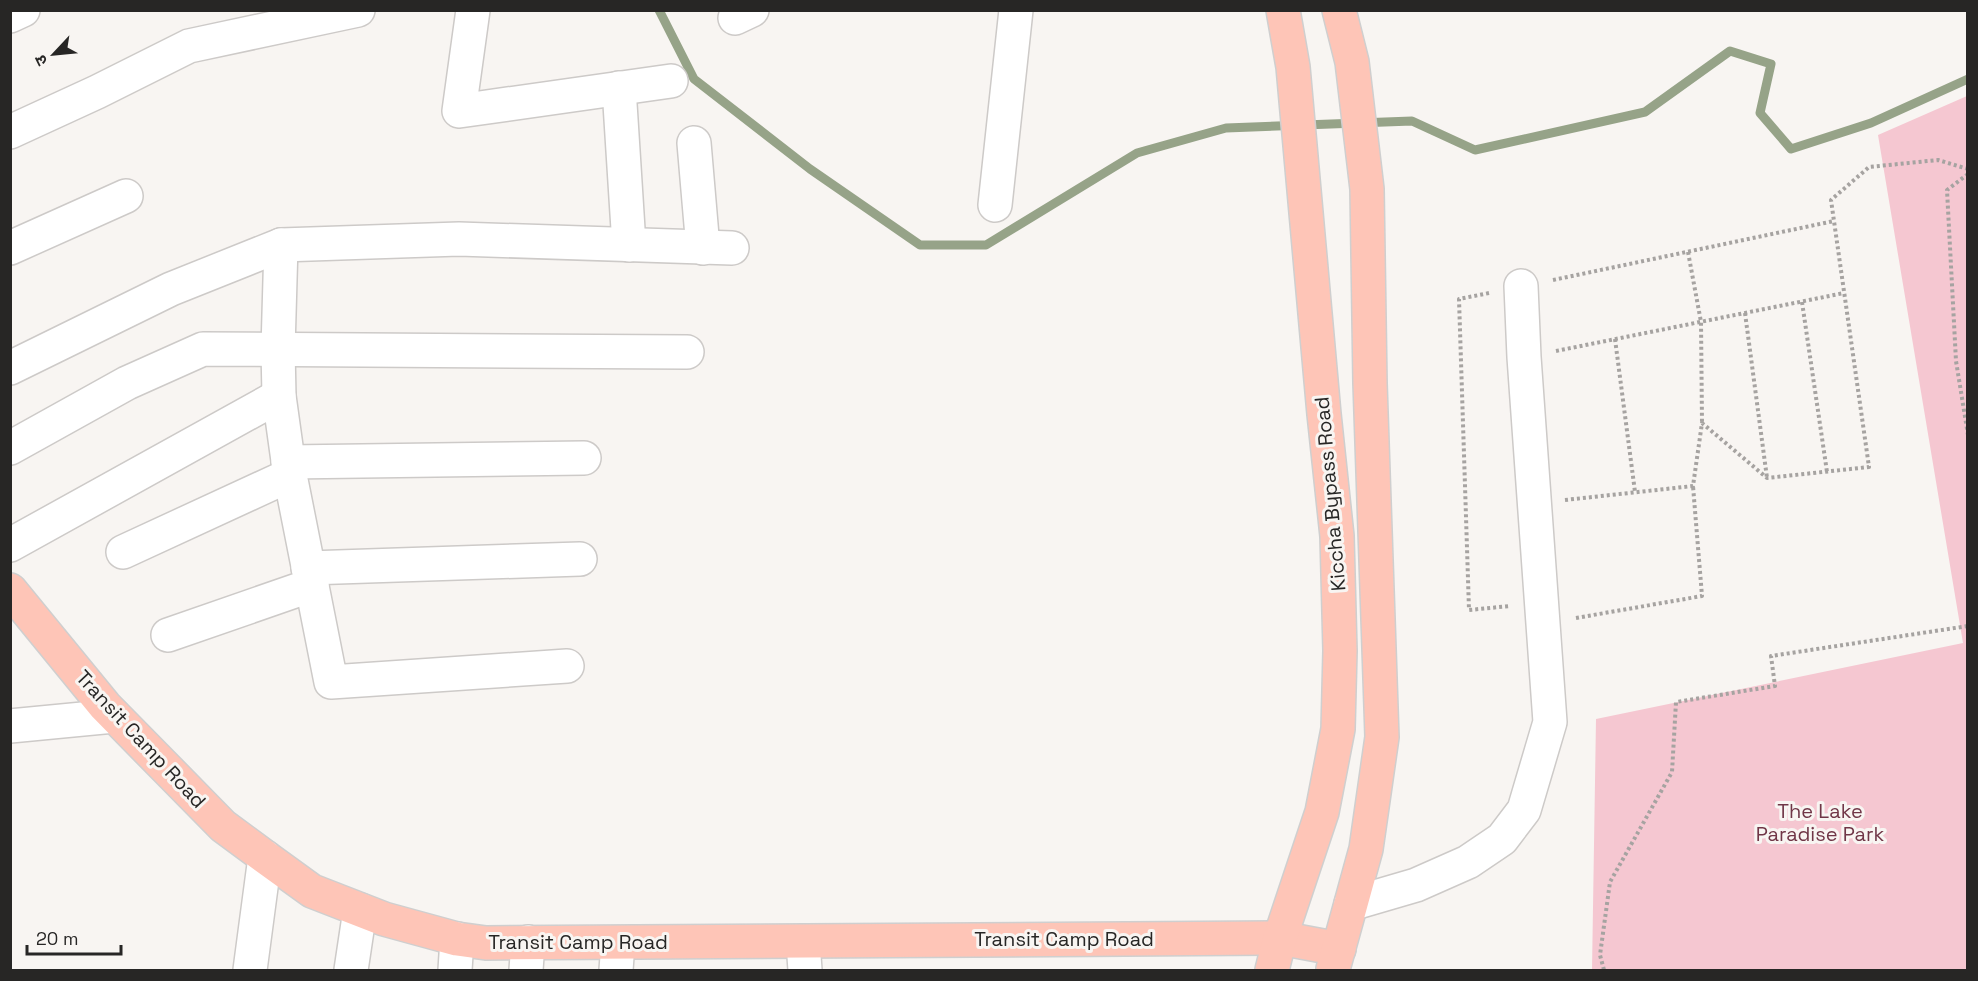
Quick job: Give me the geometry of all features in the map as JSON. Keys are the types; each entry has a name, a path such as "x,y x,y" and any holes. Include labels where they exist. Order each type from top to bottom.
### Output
{"main road":[{"name":"Kiccha Bypass Road","path":"1272,970 1280,938 1322,813 1338,729 1340,651 1337,536 1303,195 1293,67 1283,10"},
{"path":"1336,960 1366,849 1382,737 1370,383 1367,189 1352,62 1339,10"},
{"name":"Transit Camp Road","path":"13,598 114,716 223,826 312,891 384,919 456,955 486,943 527,956 804,956 1280,938 1336,960"}],"street":[{"path":"10,16 23,10"},
{"path":"10,132 189,46 358,10"},
{"path":"473,10 459,111 671,81"},
{"path":"995,205 1016,10"},
{"path":"619,88 629,245"},
{"path":"10,368 171,289 281,245 459,239 718,248 694,143"},
{"path":"10,248 126,196"},
{"path":"281,245 279,396 289,469 331,682 567,666"},
{"path":"1351,904 1416,885 1468,862 1502,839 1524,810 1550,722 1521,286"},
{"path":"10,448 127,383 203,349 687,352"},
{"path":"10,545 279,396"},
{"path":"123,552 289,469 584,458"},
{"path":"168,635 310,577 580,559"},
{"path":"10,726 114,716"},
{"path":"250,970 265,857"},
{"path":"351,970 360,910"}],"path":[{"path":"1702,423 1767,478 1869,468 1831,200 1869,167 1938,160 1968,168"},
{"path":"1968,174 1947,190 1956,361 1968,435"},
{"path":"1543,623 1702,596 1693,486 1702,423 1701,322 1689,252"},
{"path":"1524,357 1844,293"},
{"path":"1802,302 1827,472"},
{"path":"1745,313 1767,478"},
{"path":"1615,339 1635,492"},
{"path":"1535,503 1693,486"},
{"path":"1604,970 1600,955 1610,882 1672,772 1676,702 1775,686 1771,656 1968,626"}],"green space":[{"name":"The Lake Paradise Park","path":"1967,96 1967,970 1592,970 1596,719 1963,643 1878,135"}],"waterway":[{"path":"659,10 694,79 810,169 920,245 986,245 1137,153 1226,128 1412,121 1475,150 1645,112 1730,51 1771,64 1760,113 1791,149 1871,123 1968,79"}]}
